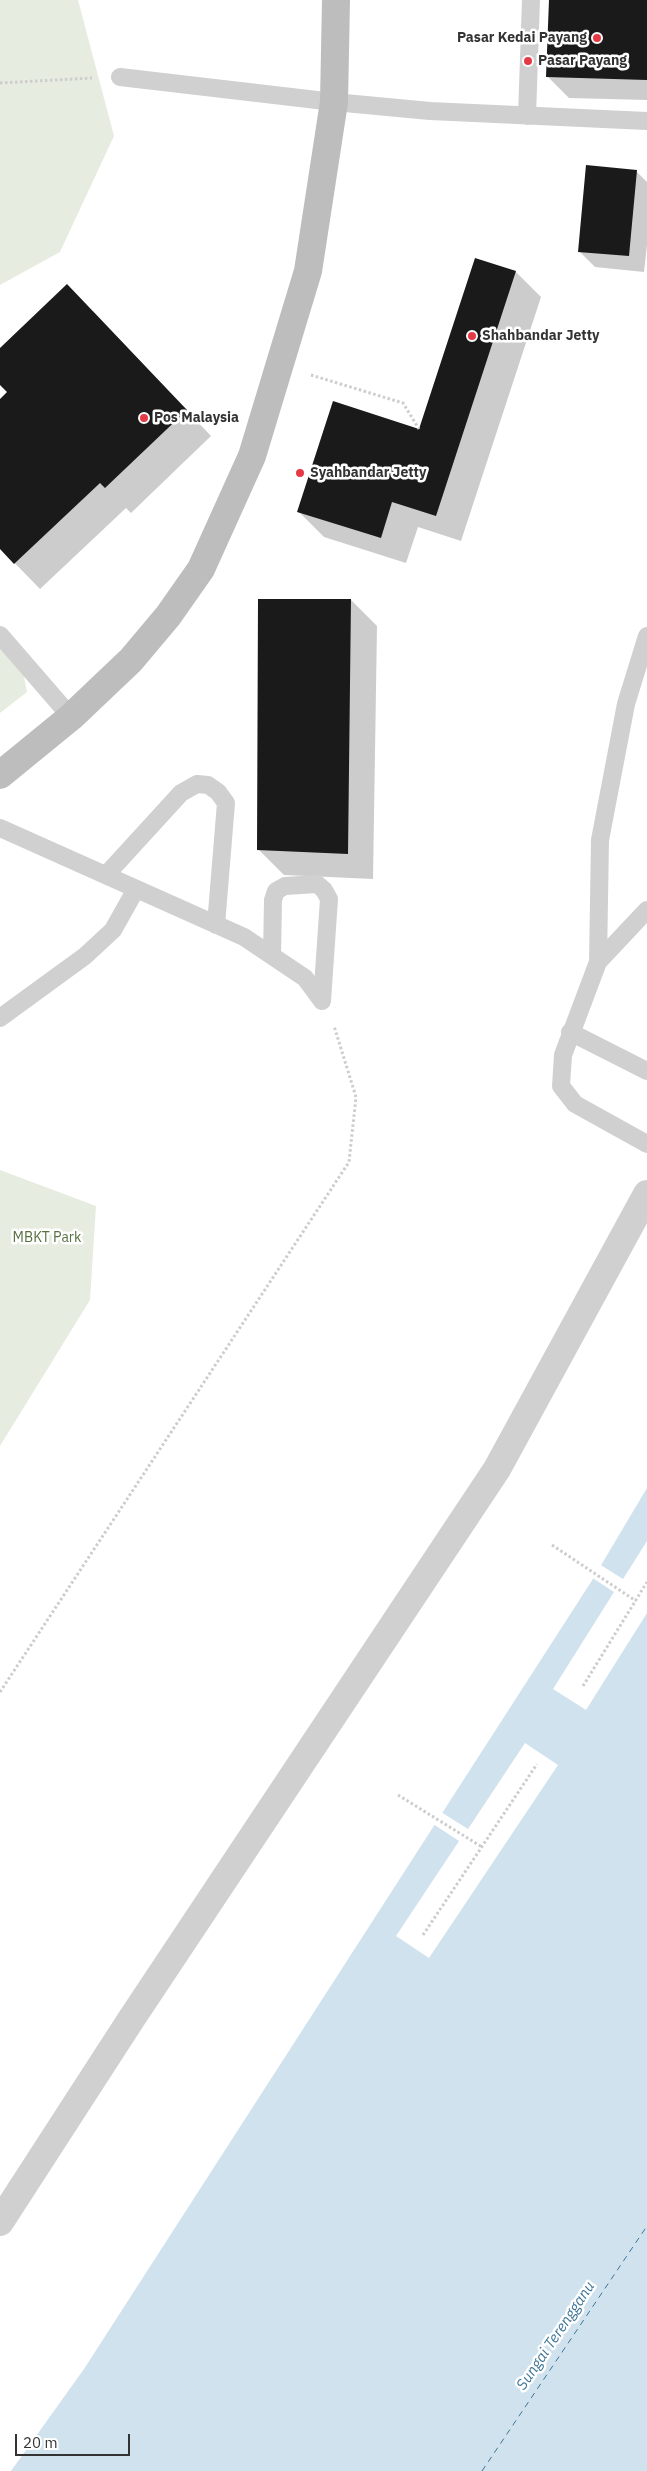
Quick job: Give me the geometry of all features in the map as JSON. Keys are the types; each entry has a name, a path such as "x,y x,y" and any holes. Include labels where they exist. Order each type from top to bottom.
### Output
{"street":[{"path":"0,775 71,717 131,660 168,616 201,569 252,456 308,271 334,102 336,0"},
{"path":"0,2222 135,2012 497,1469 647,1194"}],"lane":[{"path":"527,116 531,0"},
{"path":"120,76 334,102 430,111 647,121"},
{"path":"0,635 71,717"},
{"path":"647,636 626,704 600,840 598,962 570,1032 563,1055 561,1086 575,1104 647,1144"},
{"path":"106,875 181,793 196,784 208,785 218,792 226,803 216,925"},
{"path":"0,828 244,937 304,978 322,1000"},
{"path":"272,956 273,900 276,891 285,886 317,884 324,890 329,899 322,1000"},
{"path":"0,1018 85,956 113,930 136,889"},
{"path":"598,962 647,910"},
{"path":"570,1032 647,1071"}],"path":[{"path":"0,83 120,76"},
{"path":"280,365 403,403 419,429"},
{"path":"0,1692 349,1162 356,1097 333,1024 322,1000"},
{"path":"552,1546 636,1600"},
{"path":"583,1686 647,1582"},
{"path":"423,1935 537,1764"},
{"path":"398,1795 482,1847"}],"green space":[{"path":"0,0 78,0 114,136 60,252 0,285"},
{"path":"0,638 22,666 27,692 0,713"},
{"name":"MBKT Park","path":"0,1170 96,1206 90,1300 0,1446"}],"water":[{"name":"Sungai Terengganu","path":"647,1488 647,2471 11,2471 84,2369 591,1582"}],"pier":[{"path":"647,1541 647,1613 586,1710 553,1689 614,1592 591,1577 599,1564 623,1579"},
{"path":"525,1743 558,1765 429,1958 396,1936 459,1841 433,1824 441,1812 468,1829"}],"building":[{"name":"Pasar Kedai Payang","path":"549,0 647,0 647,80 546,77"},
{"path":"586,165 637,170 629,256 578,252"},
{"name":"Shahbandar Jetty","path":"475,258 516,271 436,516 392,502 381,538 297,512 333,401 419,429"},
{"path":"67,284 187,410 105,488 100,483 14,564 0,549 0,399 7,392 0,385 0,348"},
{"path":"258,599 351,599 348,854 257,850"}],"ferry route":[{"path":"482,2471 647,2226"}],"place":[{"name":"Pasar Kedai Payang","path":"597,38"},
{"name":"Pasar Payang","path":"528,61"},
{"name":"Shahbandar Jetty","path":"472,336"},
{"name":"Pos Malaysia","path":"144,418"},
{"name":"Syahbandar Jetty","path":"300,473"}]}
